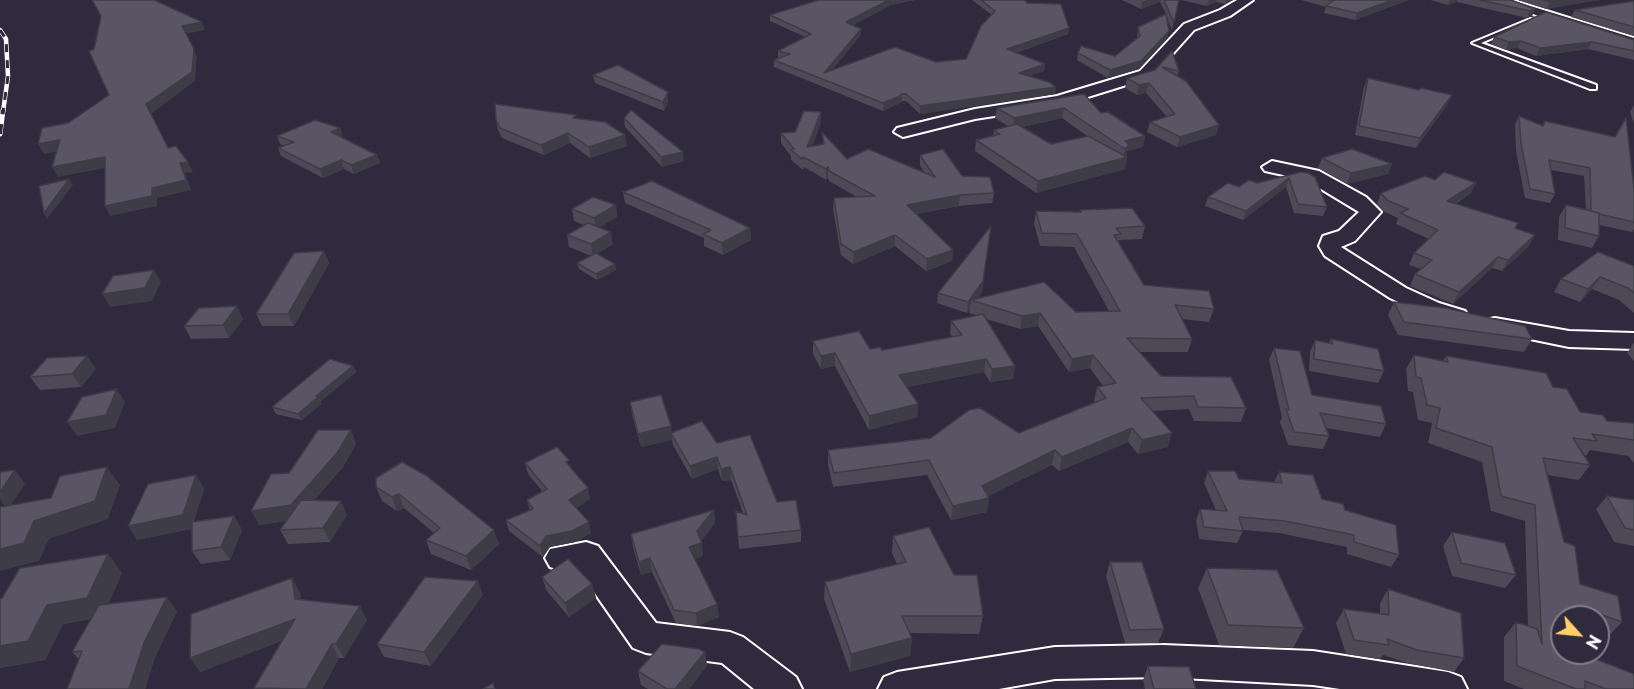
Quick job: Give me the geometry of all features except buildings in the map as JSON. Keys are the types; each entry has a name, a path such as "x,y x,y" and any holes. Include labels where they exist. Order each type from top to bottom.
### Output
{"street":[{"path":"903,132 975,114 1059,101 1146,74 1189,27 1225,13 1246,0"},
{"path":"1497,0 1634,43"},
{"path":"1547,14 1580,9"},
{"path":"1272,167 1312,175 1359,201 1371,212 1347,236 1331,242 1330,246 1365,273 1398,293 1430,308 1476,321 1569,339 1634,341"},
{"path":"562,558 586,555 646,637 730,648 783,689"},
{"path":"897,689 1054,663 1163,661 1313,668 1448,689"}],"lane":[{"path":"1547,14 1475,43 1564,74 1593,87"}],"railway":[{"path":"0,30 6,39 8,76 3,112"},
{"path":"0,134 3,110"}]}
